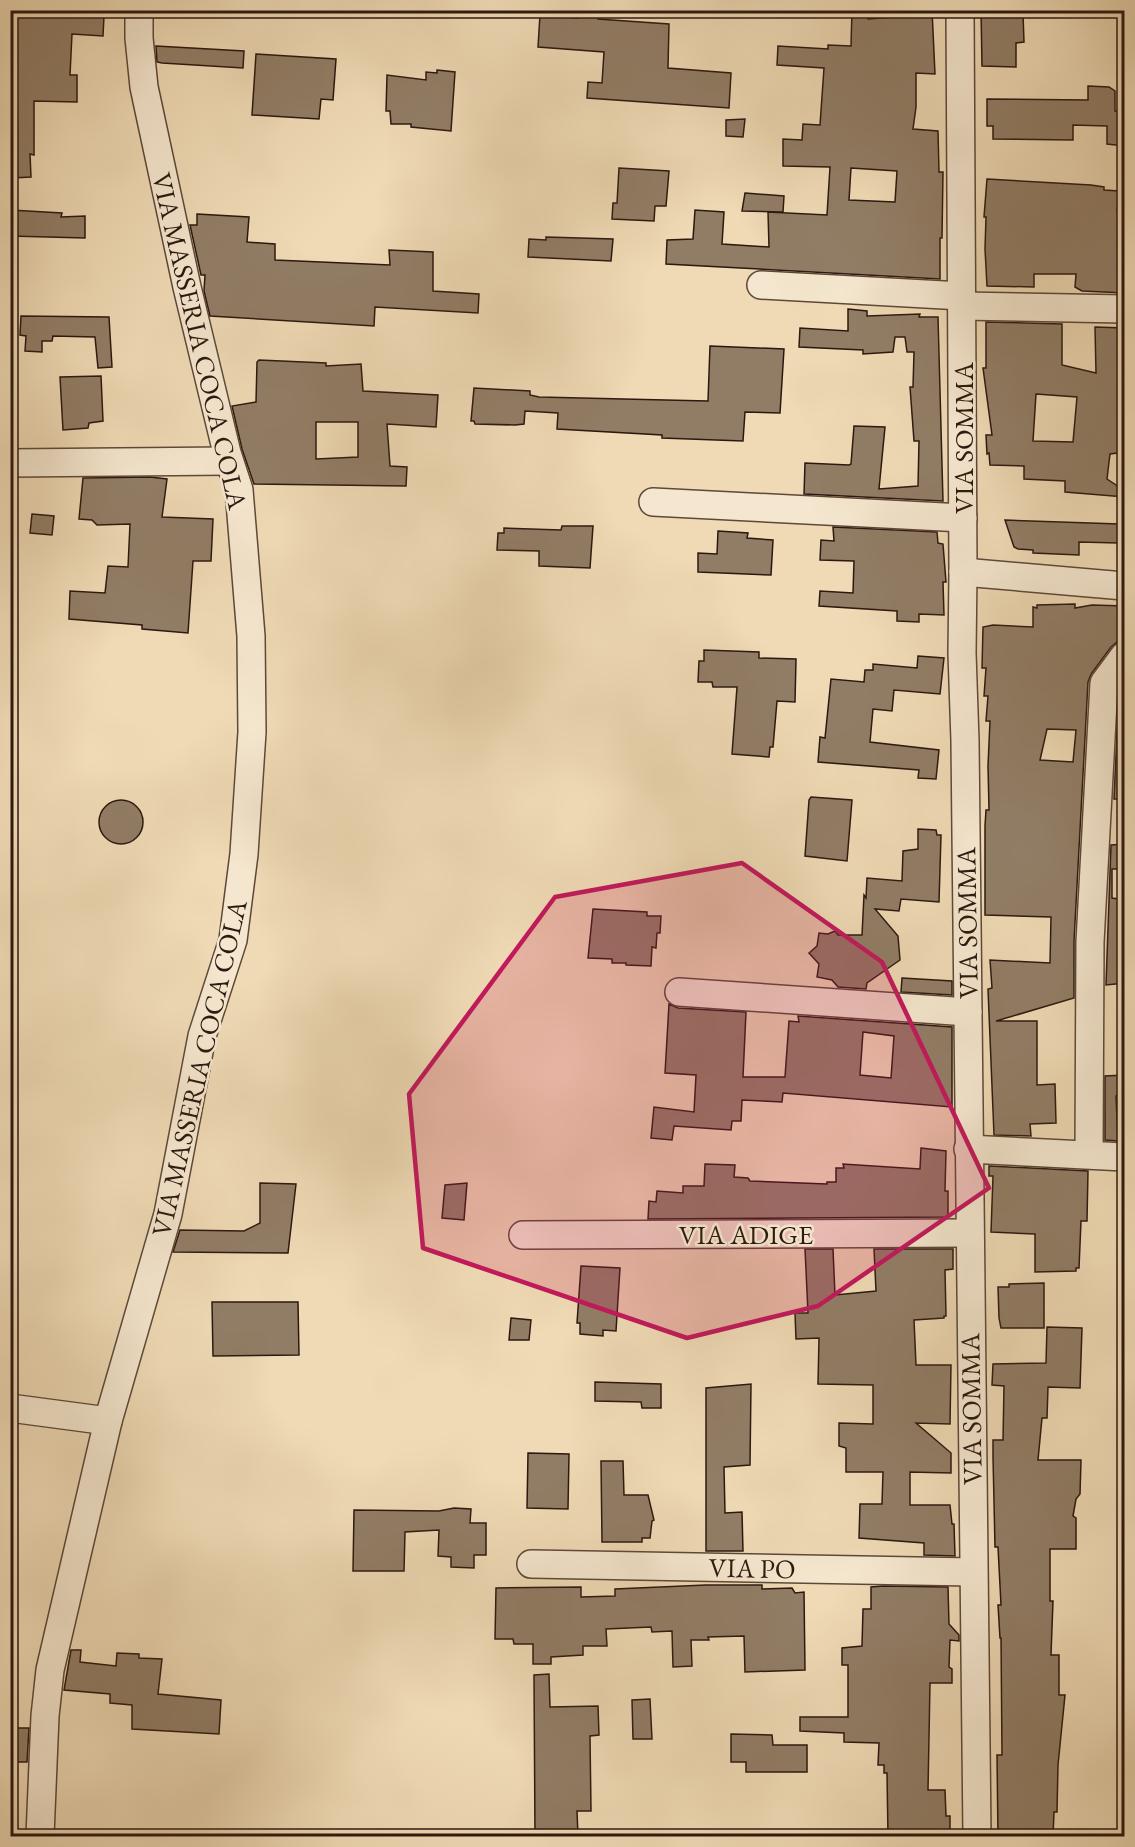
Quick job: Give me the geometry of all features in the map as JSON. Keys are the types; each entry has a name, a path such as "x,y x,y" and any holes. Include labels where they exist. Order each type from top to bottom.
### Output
{"street":[{"name":"VIA MASSERIA COCA COLA","path":"40,1836 45,1716 50,1670 108,1421 168,1214 202,1036 233,940 244,854 252,732 251,636 239,490 229,461 187,286 144,87 139,38 139,10"},
{"name":"VIA SOMMA","path":"960,10 962,653 965,741 972,1572 977,1836"},
{"path":"760,285 962,301 1125,309"},
{"path":"10,463 229,461"},
{"path":"653,502 963,518"},
{"path":"963,572 1125,586"},
{"path":"1089,1154 1090,942 1104,683 1125,656"},
{"path":"680,992 968,1012"},
{"path":"968,1149 1125,1156"},
{"name":"VIA ADIGE","path":"523,1234 969,1233"},
{"path":"10,1408 108,1421"},
{"name":"VIA PO","path":"531,1564 972,1572"}],"highlighted area":[{"path":"742,863 882,962 989,1188 818,1306 687,1338 423,1248 409,1094 555,897"}],"building":[{"path":"10,10 104,16 103,36 72,34 70,75 77,75 77,102 34,101 34,155 30,154 31,177 12,178"},
{"path":"852,10 868,10 868,19 909,16 909,10 932,10 935,74 916,73 916,107 913,129 938,131 939,172 943,172 940,279 666,264 667,240 693,239 695,210 724,212 722,244 769,247 768,212 827,215 830,167 783,166 783,139 802,140 803,124 820,125 824,68 777,65 778,46 828,49 828,45 851,46","holes":["851,168 897,171 895,202 849,200"]},
{"path":"981,10 1023,14 1024,42 1016,43 1016,67 982,66"},
{"path":"540,15 577,18 577,15 598,17 598,19 669,24 668,68 731,73 729,108 587,98 588,82 602,83 604,52 538,47"},
{"path":"156,46 244,51 243,68 157,62"},
{"path":"256,54 336,59 333,100 321,99 319,119 252,115"},
{"path":"437,70 455,72 451,131 411,127 411,124 391,124 390,111 386,111 387,75 426,80 426,72 437,73"},
{"path":"1088,86 1109,87 1115,91 1115,111 1125,111 1125,146 1107,144 1107,126 1073,125 1073,140 993,139 993,126 987,126 987,99 1088,100"},
{"path":"745,119 743,137 726,136 726,120"},
{"path":"619,168 669,171 666,206 655,206 654,221 612,219 613,203 617,203"},
{"path":"987,179 1091,185 1104,187 1104,190 1119,191 1117,212 1125,212 1125,293 1082,291 1075,287 1076,274 1034,274 1034,287 987,286 986,217 984,217"},
{"path":"745,193 784,196 783,212 742,211"},
{"path":"10,210 62,213 61,217 85,216 85,238 10,236"},
{"path":"197,214 249,217 247,242 275,244 275,260 390,265 389,250 433,252 433,291 479,294 478,313 375,307 374,326 210,316 204,291 205,275 201,275 190,225 197,225"},
{"path":"546,237 613,239 611,261 528,257 529,239 546,240"},
{"path":"848,309 867,311 867,316 920,314 919,317 938,317 943,501 804,494 805,463 851,464 854,426 885,427 879,489 918,486 919,441 914,441 910,387 913,387 914,352 907,352 905,337 895,337 893,352 863,354 863,350 799,347 800,328 848,331"},
{"path":"21,316 109,317 112,367 98,368 95,337 53,336 52,341 42,341 42,352 25,351 26,336 20,335"},
{"path":"986,322 1062,324 1062,365 1096,373 1095,327 1125,328 1125,452 1110,454 1107,479 1125,491 1125,497 1065,492 1065,481 1024,479 1024,466 990,465 986,435 992,435 983,368 986,368","holes":["1036,394 1077,397 1073,442 1033,441"]},
{"path":"710,346 784,349 780,413 745,412 743,441 662,438 662,435 557,429 558,413 525,411 524,424 515,425 475,424 471,421 474,388 530,391 530,395 539,397 708,401"},
{"path":"259,360 326,363 326,366 361,364 363,391 438,395 436,427 387,424 390,466 407,467 406,486 254,484 242,449 232,406 256,402 257,362","holes":["316,422 358,422 358,457 316,459"]},
{"path":"101,376 103,421 89,423 88,428 63,430 60,377"},
{"path":"83,478 167,479 162,517 213,519 211,561 193,561 188,633 142,629 142,625 69,619 70,591 105,593 108,566 128,567 130,524 97,525 92,520 79,519"},
{"path":"32,514 54,516 52,535 30,533"},
{"path":"1005,520 1119,524 1118,543 1079,542 1079,555 1033,553 1033,550 1014,547"},
{"path":"562,526 593,526 590,568 539,566 539,551 497,550 498,533 504,533 504,528 561,530"},
{"path":"833,527 937,532 938,543 943,544 946,582 943,582 944,615 919,614 919,622 897,621 897,611 819,606 820,591 853,593 854,561 820,560 821,540 834,541"},
{"path":"718,531 748,533 747,538 773,540 771,575 698,572 698,553 717,554"},
{"path":"1075,604 1075,608 1092,605 1125,606 1125,640 1111,647 1091,674 1088,682 1074,941 1074,998 996,1021 1037,1021 1037,1085 1055,1084 1056,1123 1030,1124 1031,1136 994,1135 988,989 992,988 990,960 1050,963 1051,917 985,915 985,826 986,810 989,810 990,721 986,721 988,696 984,696 986,668 982,668 983,627 993,625 1033,627 1033,607 1037,608 1037,605","holes":["1047,729 1076,730 1073,762 1040,760"]},
{"path":"704,650 759,652 759,658 796,659 795,702 777,701 773,747 770,747 769,757 732,754 737,687 713,687 712,682 698,682 699,661 704,661"},
{"path":"918,656 944,658 940,694 894,690 892,711 873,709 870,742 939,750 936,779 918,778 919,770 818,762 820,737 825,738 831,679 864,682 865,670 873,670 873,664 917,668"},
{"path":"1125,682 1125,799 1114,799 1119,689"},
{"path":"811,797 852,800 847,861 805,856"},
{"path":"121,800 129,801 137,806 142,814 142,830 137,838 129,843 121,844 113,843 105,838 100,830 99,822 100,814 105,806 113,801"},
{"path":"918,829 936,830 937,835 941,835 939,902 901,899 899,911 875,909 898,936 900,960 867,983 866,989 838,987 832,980 817,977 819,964 809,953 817,946 819,933 828,934 835,931 838,935 862,935 867,878 902,881 903,851 918,849"},
{"path":"1125,844 1125,869 1112,869 1112,898 1125,900 1125,943 1121,966 1125,967 1125,983 1106,985 1111,845"},
{"path":"593,909 647,912 647,916 661,916 656,948 652,947 651,966 626,965 626,963 612,963 612,959 588,958"},
{"path":"902,978 952,981 952,995 901,992"},
{"path":"669,1004 678,1008 746,1012 743,1077 785,1077 789,1021 799,1022 798,1016 952,1027 952,1107 783,1093 782,1102 742,1100 741,1121 732,1121 731,1130 674,1126 672,1140 651,1138 654,1107 694,1112 696,1075 665,1073","holes":["863,1032 894,1036 891,1078 860,1075"]},
{"path":"1125,1075 1125,1096 1116,1096 1118,1141 1105,1140 1105,1076"},
{"path":"921,1148 946,1151 945,1191 948,1191 948,1217 648,1219 649,1201 656,1202 657,1191 683,1193 683,1186 704,1186 705,1164 735,1165 734,1177 748,1178 750,1181 827,1184 827,1182 836,1182 836,1168 844,1168 843,1164 920,1169"},
{"path":"989,1166 1088,1171 1087,1221 1081,1221 1079,1268 1076,1268 1076,1271 1035,1272 1035,1234 991,1232 993,1176 989,1176"},
{"path":"260,1183 296,1184 288,1253 173,1252 180,1230 244,1231 260,1223"},
{"path":"467,1183 464,1220 442,1218 445,1185"},
{"path":"805,1249 833,1249 835,1295 876,1291 874,1249 953,1249 953,1269 945,1270 946,1316 914,1320 916,1365 951,1365 950,1424 916,1423 951,1453 951,1473 910,1472 910,1505 950,1505 952,1524 954,1524 955,1556 924,1555 924,1543 859,1538 860,1504 882,1504 883,1472 846,1472 846,1448 839,1446 839,1423 873,1424 873,1385 818,1384 819,1338 796,1339 795,1313 808,1313"},
{"path":"581,1266 620,1268 616,1331 603,1330 603,1336 580,1334 580,1323 577,1323"},
{"path":"1044,1283 1044,1328 1001,1328 998,1287 1009,1287 1009,1284"},
{"path":"212,1302 298,1302 299,1355 213,1356"},
{"path":"511,1318 531,1320 529,1340 509,1340"},
{"path":"1047,1327 1082,1328 1080,1388 1048,1387 1047,1418 1042,1418 1038,1460 1081,1460 1080,1494 1076,1499 1073,1516 1076,1518 1076,1549 1050,1549 1050,1601 1053,1601 1051,1655 1059,1655 1059,1695 1065,1695 1058,1765 1057,1812 1054,1812 1053,1836 998,1836 997,1755 1002,1755 1001,1638 998,1605 1001,1605 998,1547 995,1547 993,1440 1003,1440 1004,1386 992,1385 993,1364 1046,1363"},
{"path":"595,1382 661,1384 661,1408 642,1408 641,1402 595,1401"},
{"path":"751,1384 750,1465 724,1467 725,1513 742,1512 743,1551 706,1551 706,1388"},
{"path":"528,1453 569,1454 568,1509 527,1508"},
{"path":"601,1461 623,1461 624,1495 648,1495 654,1520 650,1538 642,1538 642,1542 602,1542"},
{"path":"454,1508 471,1509 470,1523 486,1523 486,1555 474,1555 474,1568 451,1567 451,1557 438,1556 439,1530 405,1532 404,1571 353,1571 354,1510 439,1511"},
{"path":"762,1585 762,1589 792,1588 795,1593 804,1592 805,1670 745,1672 744,1636 691,1640 692,1666 673,1667 672,1631 652,1632 651,1627 606,1629 607,1646 583,1646 583,1655 551,1657 551,1664 533,1664 533,1644 514,1644 513,1639 495,1639 496,1588 581,1587 581,1597 615,1596 615,1589"},
{"path":"871,1587 948,1587 949,1624 959,1635 959,1641 950,1640 949,1667 952,1669 952,1683 930,1683 928,1790 945,1790 946,1816 950,1816 950,1836 888,1836 887,1773 884,1773 884,1765 878,1765 879,1743 844,1742 844,1733 800,1731 800,1717 848,1717 848,1665 842,1665 842,1648 862,1646 863,1609 871,1609"},
{"path":"71,1650 81,1650 80,1662 116,1666 117,1653 139,1654 139,1658 162,1659 158,1694 221,1700 219,1734 132,1729 132,1705 110,1703 110,1694 64,1690"},
{"path":"549,1674 550,1707 598,1706 599,1735 590,1736 591,1811 577,1811 578,1836 535,1836 534,1675"},
{"path":"650,1699 652,1739 633,1739 632,1700"},
{"path":"10,1728 29,1728 27,1762 10,1762"},
{"path":"731,1734 772,1735 773,1745 807,1745 807,1772 746,1772 746,1762 731,1762"}]}
